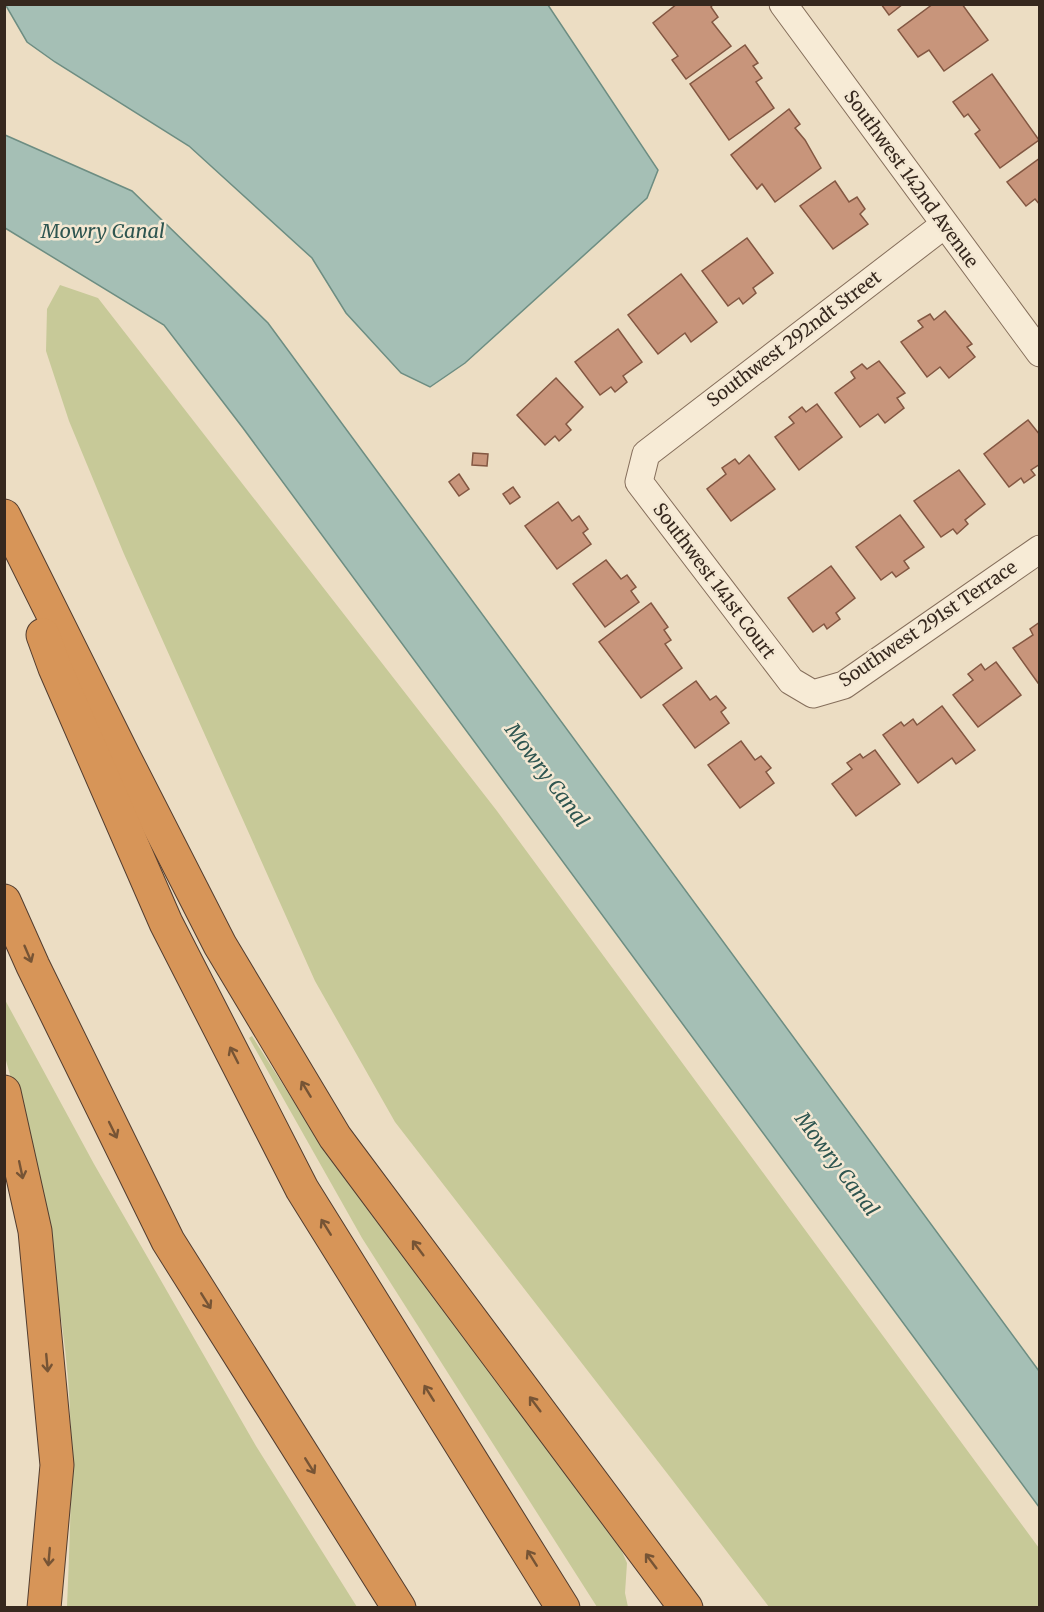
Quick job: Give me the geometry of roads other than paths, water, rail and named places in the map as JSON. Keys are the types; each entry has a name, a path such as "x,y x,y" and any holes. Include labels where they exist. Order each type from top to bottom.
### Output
{"highway":[{"path":"4,516 220,945 335,1137 686,1608"},
{"path":"4,524 55,668 166,923 297,1179 563,1608"},
{"path":"4,901 33,966 168,1240 399,1608"},
{"path":"4,1092 35,1231 57,1465 44,1608"}],"street":[{"name":"Southwest 142nd Avenue","path":"783,4 1040,353"},
{"name":"Southwest 292ndt Street","path":"646,454 944,225"},
{"name":"Southwest 141st Court","path":"646,454 639,482 791,681 813,694"},
{"name":"Southwest 291st Terrace","path":"813,694 844,685 1040,549"}],"water":[{"path":"5,4 548,5 658,170 647,198 465,363 430,387 401,373 346,313 312,258 189,146 27,42"},
{"name":"Mowry Canal","path":"5,135 132,191 268,323 1039,1371 1039,1507 243,428 164,325 5,228"}]}
